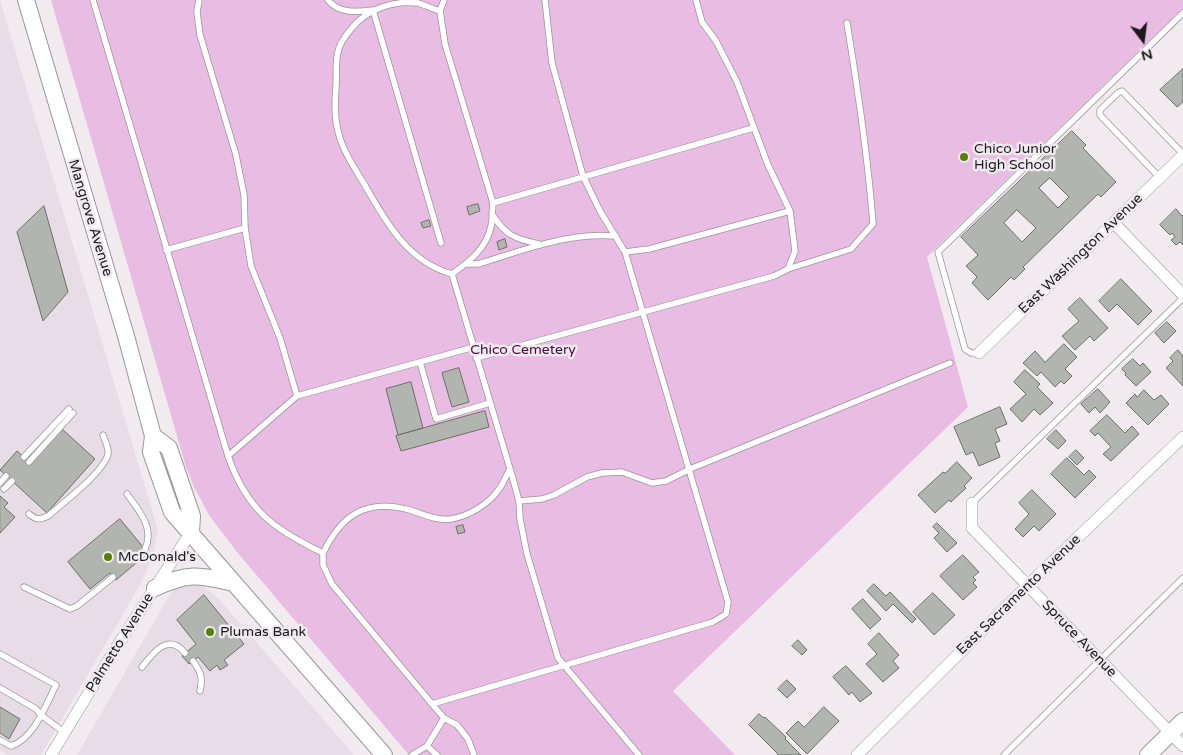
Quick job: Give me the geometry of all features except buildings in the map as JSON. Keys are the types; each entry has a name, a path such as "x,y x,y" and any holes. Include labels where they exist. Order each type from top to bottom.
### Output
{"street":[{"name":"Mangrove Avenue","path":"26,0 126,336 153,436 169,448 192,516 191,532"},
{"name":"East Washington Avenue","path":"979,353 1183,155"},
{"path":"1114,223 1183,296"},
{"name":"East Sacramento Avenue","path":"857,755 1183,436"},
{"name":"Spruce Avenue","path":"972,503 972,528 1183,746"},
{"path":"191,532 384,755"},
{"name":"Palmetto Avenue","path":"51,755 116,648 191,532"},
{"path":"155,588 173,579 192,576 234,582"},
{"path":"1148,755 1183,721"}],"lane":[{"path":"93,0 228,456 242,490 255,507 274,525 302,543 323,553"},
{"path":"199,0 197,12 200,35 236,155 244,195 245,228 252,266 280,338 297,396"},
{"path":"328,0 331,4 353,12 373,10"},
{"path":"444,0 440,11 440,23 445,44 493,202 492,227 485,243 472,259 452,274"},
{"path":"432,704 714,622 726,614 728,602 690,468 624,252 600,211 583,176 552,64 545,0"},
{"path":"696,0 702,22 716,41 737,82 768,165 790,211 795,251 788,269"},
{"path":"440,11 417,3 399,2 387,4 373,10 358,21 346,36 338,51 335,111 338,131 344,149 388,224 418,257 437,270 452,274"},
{"path":"373,10 440,243"},
{"path":"979,353 971,353 965,349 938,252 1183,13"},
{"path":"476,358 774,276 788,269 850,248 872,224 870,190 857,85 847,23"},
{"path":"1160,178 1100,115 1100,110 1122,91 1183,155"},
{"path":"493,202 753,128"},
{"path":"624,252 649,249 790,211"},
{"path":"492,214 500,227 509,235 541,245"},
{"path":"166,250 245,228"},
{"path":"465,264 478,264 571,237 596,234 616,236"},
{"path":"452,274 519,501 526,554 558,658 639,755"},
{"path":"972,503 1183,296"},
{"path":"228,456 297,396 474,348"},
{"path":"420,362 436,419 490,403"},
{"path":"519,501 542,499 554,495 587,477 602,473 622,472 652,483 666,481 690,468 950,363"},
{"path":"27,459 71,411"},
{"path":"29,514 34,519 41,520 48,516 94,475 103,465 108,453 107,443 103,435"},
{"path":"474,755 468,739 457,725 444,718 332,584 323,565 323,553 331,538 342,524 365,508 385,505 430,517 450,519 466,514 488,502 500,489 510,469"},
{"path":"0,483 6,476"},
{"path":"4,489 12,481"},
{"path":"127,494 145,520 149,532 145,549"},
{"path":"24,587 70,609 78,606 113,577"},
{"path":"1004,755 1183,578"},
{"path":"142,667 156,650 168,644 176,644 185,653"},
{"path":"0,654 56,685 41,715 27,736 18,744 11,746 0,740"},
{"path":"193,661 199,670 202,680 200,691"},
{"path":"0,688 36,708 41,715 65,733"},
{"path":"412,755 426,746 444,718"},
{"path":"426,746 437,755"}],"shaded area":[{"path":"0,0 158,530 154,553 140,585 41,755 8,755 0,750"},
{"path":"192,582 203,586 219,599 354,755 77,755 169,596 181,584"}],"green space":[{"name":"Chico Cemetery","path":"51,0 1183,0 1183,8 927,257 968,407 673,691 735,755 409,755 237,552 209,515 194,487 186,467"}],"place":[{"name":"Chico Junior High School","path":"964,157"},
{"name":"McDonald's","path":"108,557"},
{"name":"Plumas Bank","path":"210,632"}]}
